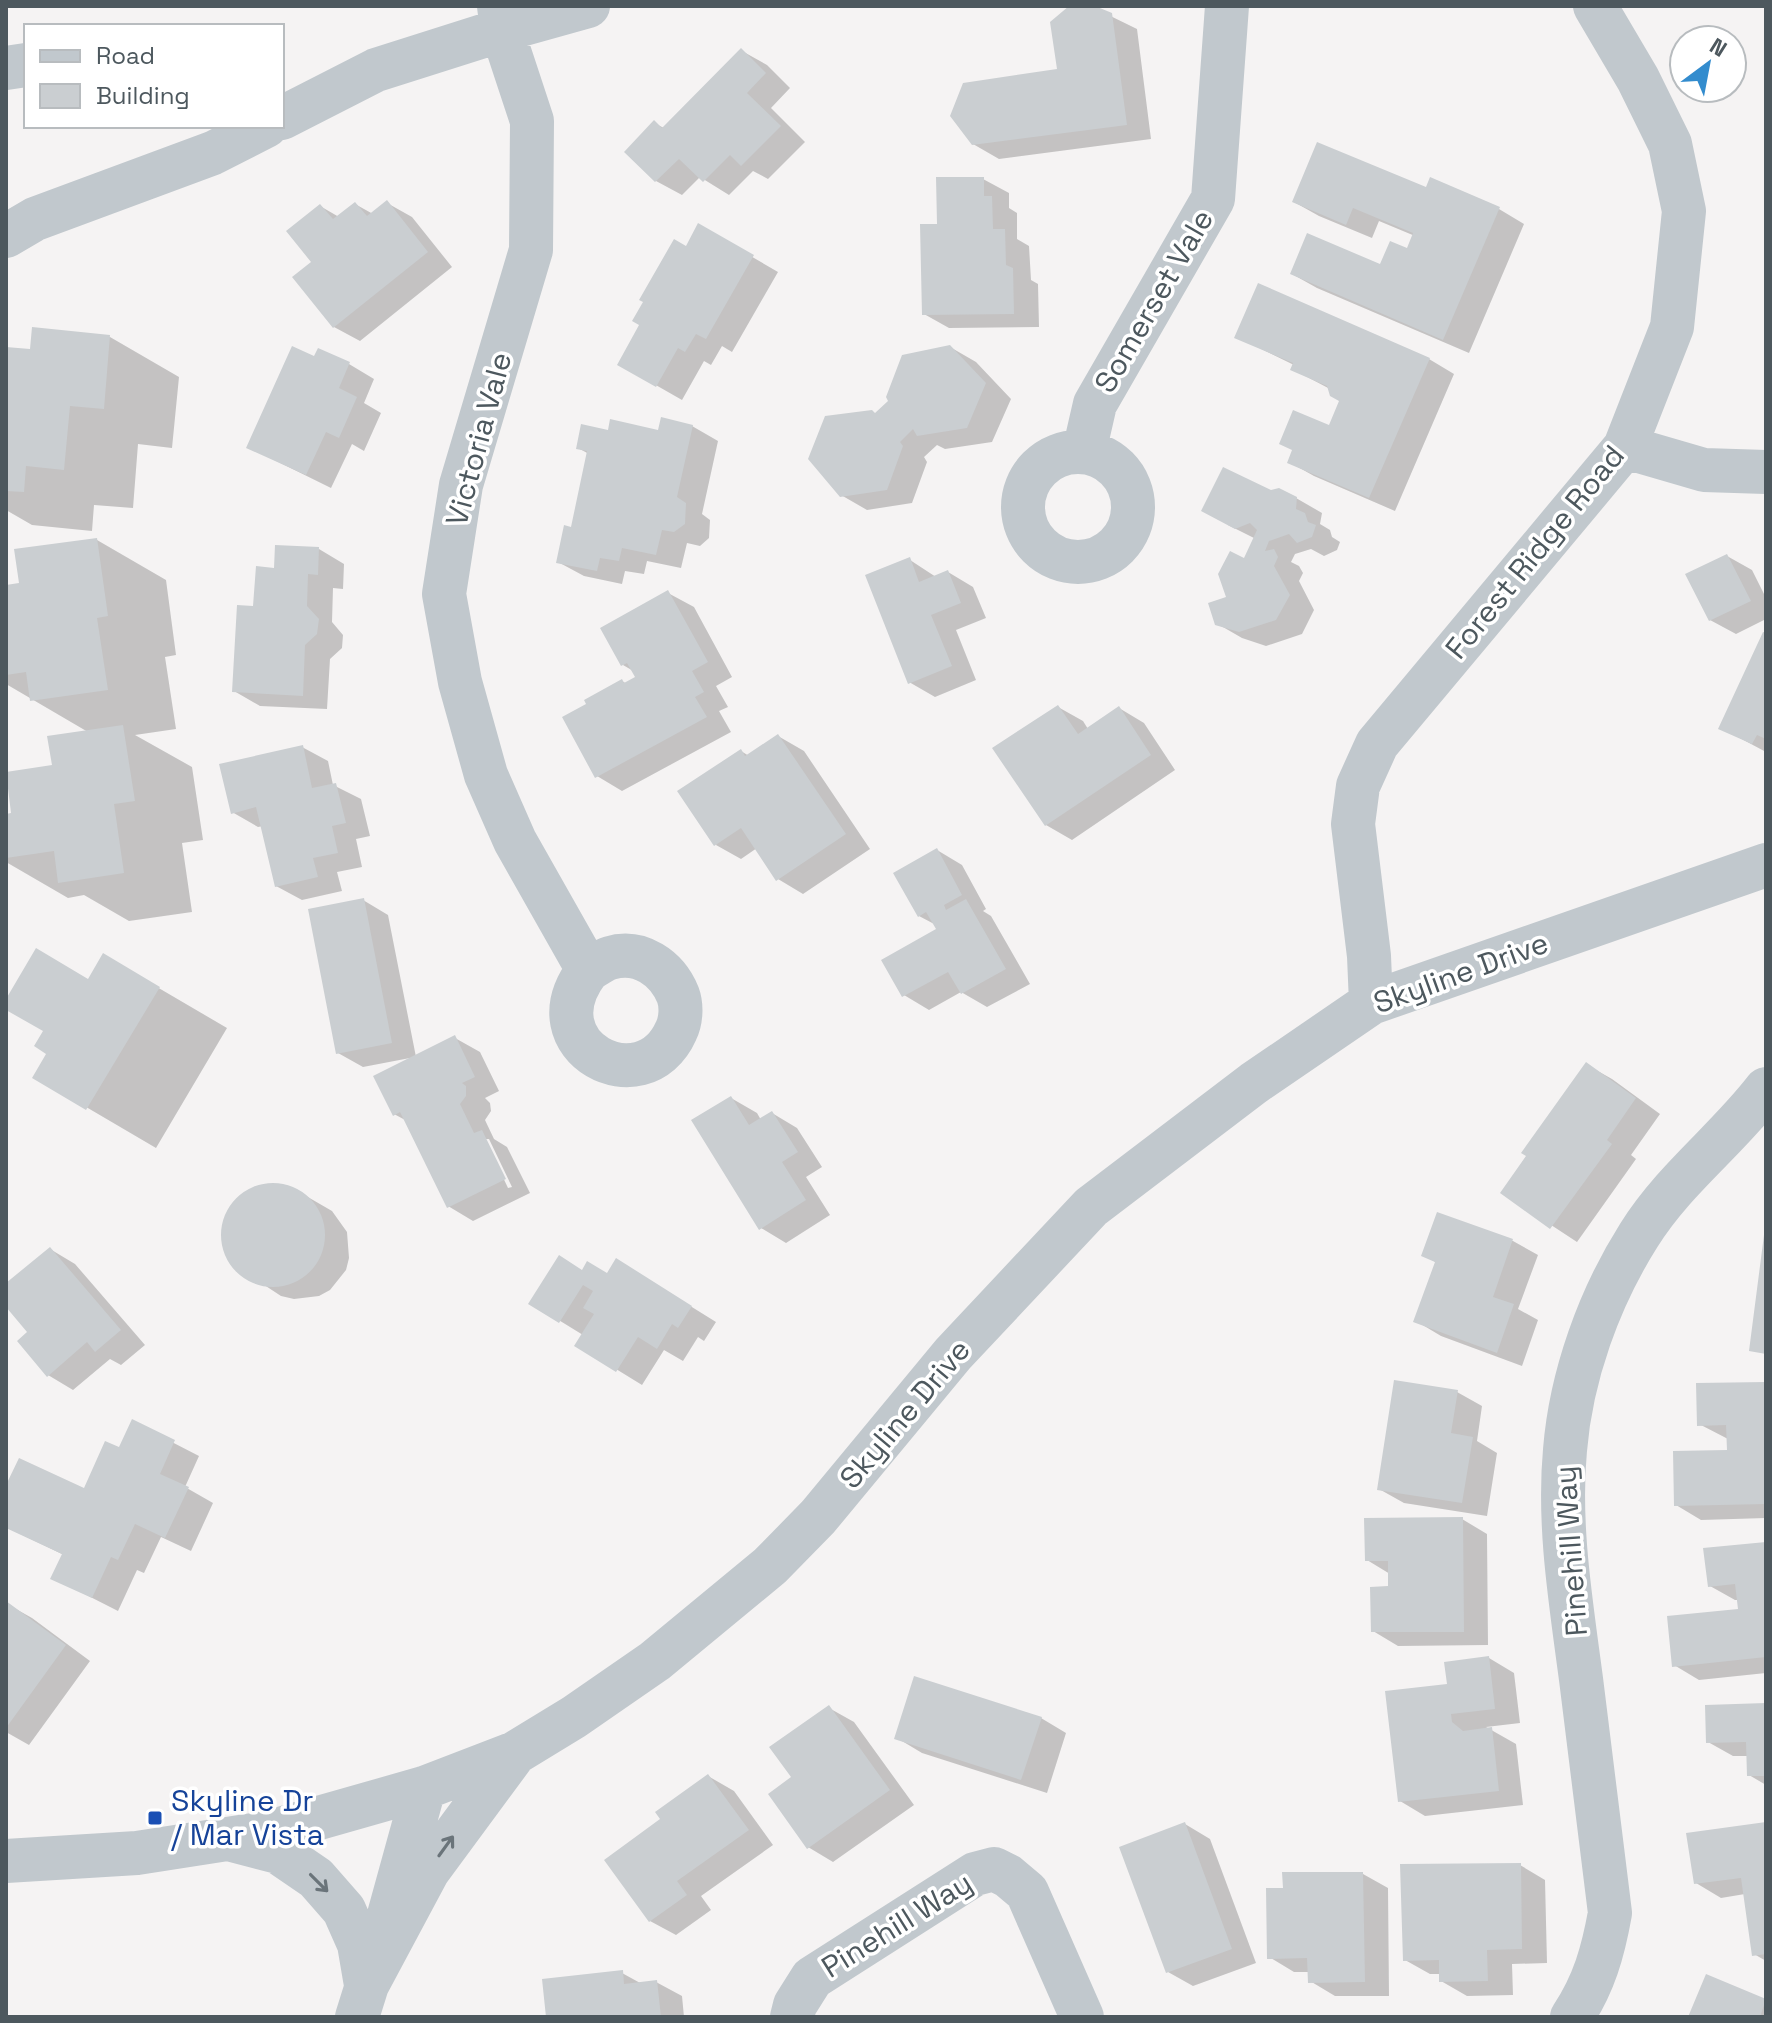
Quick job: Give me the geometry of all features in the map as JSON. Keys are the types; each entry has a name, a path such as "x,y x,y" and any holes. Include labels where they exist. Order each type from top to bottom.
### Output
{"street":[{"path":"284,117 376,70 500,18 588,6"},
{"name":"Somerset Vale","path":"1084,452 1095,404 1213,199 1227,6"},
{"name":"Forest Ridge Road","path":"1371,1003 1369,956 1353,824 1358,786 1377,744 1625,447 1672,327 1684,211 1670,144 1638,79 1595,6"},
{"name":"Victoria Vale","path":"500,18 532,121 531,250 461,485 444,594 460,682 486,775 515,841 588,970"},
{"path":"6,236 190,142 256,128"},
{"path":"1625,447 1704,470 1766,472"},
{"name":"Skyline Drive","path":"6,1861 137,1853 266,1833 424,1788 515,1753 655,1661 770,1566 818,1517 953,1354 1091,1207 1254,1083 1371,1003 1766,865"},
{"name":"Pinehill Way","path":"1572,2017 1587,1995 1602,1956 1610,1913 1568,1575 1564,1508 1565,1449 1579,1366 1607,1297 1638,1237 1668,1192 1747,1114 1766,1089"},
{"path":"362,2002 428,1871 515,1753"},
{"path":"362,2002 424,1788"},
{"path":"226,1839 278,1852 316,1878 344,1910 359,1944 362,2002"},
{"name":"Pinehill Way","path":"792,2017 795,2005 812,1978 975,1874 994,1869 1027,1892 1082,2017"}],"building":[{"path":"1069,6 1095,6 1112,13 1127,125 972,145 950,116 963,83 1057,69 1050,22"},
{"path":"741,48 766,73 747,93 781,126 741,166 730,155 703,182 679,159 655,182 624,152 654,120 662,128"},
{"path":"1317,142 1426,187 1430,177 1500,207 1443,340 1290,274 1307,233 1380,264 1390,241 1407,248 1413,233 1353,208 1346,225 1292,202"},
{"path":"936,177 984,177 984,196 992,196 993,229 1005,229 1006,265 1013,268 1014,314 922,315 920,224 937,224"},
{"path":"387,200 428,252 333,328 292,277 311,262 286,231 320,204 333,219 355,202 367,216"},
{"path":"698,223 754,255 706,339 696,334 685,352 678,348 656,387 617,365 639,325 632,321 643,302 639,300 674,239 686,246"},
{"path":"1258,283 1430,358 1369,498 1287,463 1292,450 1279,444 1293,410 1329,425 1339,401 1330,396 1327,386 1290,370 1293,363 1234,338"},
{"path":"32,327 110,335 104,409 70,406 64,470 26,466 24,492 6,491 6,347 30,349"},
{"path":"950,345 986,383 967,428 917,436 913,429 900,442 903,446 887,490 840,497 808,459 825,416 872,410 875,413 888,401 886,397 902,355"},
{"path":"292,346 314,356 318,348 350,362 339,388 357,397 339,438 326,432 306,475 246,448"},
{"path":"661,417 693,425 677,497 686,503 685,524 674,532 662,530 656,555 622,548 619,561 600,558 597,571 556,563 564,525 571,527 587,451 576,449 581,424 608,430 610,419 658,430"},
{"path":"1223,467 1271,490 1279,488 1297,497 1296,509 1305,513 1308,522 1316,525 1312,537 1297,543 1289,534 1269,541 1265,551 1274,549 1278,557 1274,566 1290,595 1276,620 1239,632 1215,625 1208,603 1226,597 1218,574 1230,551 1244,558 1257,530 1250,523 1235,529 1201,511"},
{"path":"97,538 108,616 97,618 108,690 30,701 26,672 6,675 6,585 19,583 14,549"},
{"path":"275,545 319,547 318,575 308,574 307,606 319,619 317,634 305,645 303,696 232,692 237,605 253,606 256,566 274,568"},
{"path":"1727,554 1751,601 1709,621 1685,574"},
{"path":"910,557 919,582 948,570 961,603 931,615 952,666 908,684 865,575"},
{"path":"668,590 708,662 692,671 704,692 695,697 707,717 595,778 562,717 586,704 584,700 622,679 624,683 635,677 627,663 621,666 600,628"},
{"path":"1763,632 1766,633 1766,739 1757,735 1752,744 1718,729"},
{"path":"1058,705 1078,734 1119,706 1151,755 1045,826 992,748"},
{"path":"123,725 135,801 114,804 124,873 58,883 54,851 6,858 6,814 11,813 6,772 52,765 47,736"},
{"path":"778,734 846,834 776,881 741,828 714,846 677,791 741,749 745,756"},
{"path":"303,745 312,788 336,783 346,823 332,826 338,853 313,858 318,877 275,887 256,807 231,814 219,764"},
{"path":"937,848 962,895 944,905 946,910 966,899 1006,969 961,994 948,972 902,997 881,960 936,929 926,912 918,917 893,873"},
{"path":"364,898 392,1043 336,1054 308,909"},
{"path":"36,948 88,979 103,953 160,987 86,1110 32,1078 46,1054 34,1046 43,1031 6,1010 6,999"},
{"path":"455,1035 475,1077 462,1083 466,1086 466,1096 460,1104 474,1133 482,1130 506,1179 447,1208 400,1112 393,1116 373,1076"},
{"path":"1586,1062 1636,1098 1607,1140 1612,1144 1550,1229 1500,1193 1526,1156 1521,1153"},
{"path":"731,1096 749,1125 772,1111 798,1152 782,1162 806,1200 759,1230 691,1120"},
{"path":"273,1183 293,1187 310,1198 321,1215 325,1235 321,1255 310,1272 293,1283 273,1287 253,1283 236,1272 225,1255 221,1235 225,1215 236,1198 253,1187"},
{"path":"1437,1212 1513,1239 1493,1297 1514,1304 1497,1353 1413,1322 1435,1262 1421,1256"},
{"path":"1766,1235 1766,1354 1749,1351"},
{"path":"50,1247 121,1330 95,1352 87,1342 47,1377 17,1341 27,1332 6,1307 6,1283"},
{"path":"559,1255 582,1270 587,1261 607,1273 616,1258 692,1306 678,1328 672,1324 657,1349 638,1337 616,1372 574,1346 594,1314 583,1308 593,1291 583,1285 559,1323 528,1304"},
{"path":"1394,1380 1458,1390 1451,1433 1473,1437 1462,1503 1377,1490"},
{"path":"1766,1382 1766,1504 1674,1506 1673,1451 1727,1450 1726,1425 1697,1426 1696,1383"},
{"path":"132,1419 175,1440 160,1474 189,1487 165,1538 135,1524 118,1560 111,1557 92,1598 50,1579 62,1554 6,1528 6,1485 19,1458 84,1488 105,1441 119,1447"},
{"path":"1463,1517 1464,1632 1371,1632 1370,1587 1388,1586 1388,1561 1365,1561 1364,1518"},
{"path":"1766,1542 1766,1657 1672,1667 1667,1616 1738,1609 1735,1584 1708,1587 1703,1548"},
{"path":"6,1601 66,1645 6,1728"},
{"path":"1489,1656 1495,1709 1451,1714 1452,1722 1463,1731 1492,1727 1499,1791 1398,1802 1385,1691 1447,1684 1444,1662"},
{"path":"914,1676 1042,1717 1021,1780 894,1739"},
{"path":"1766,1703 1766,1776 1747,1776 1746,1742 1706,1743 1705,1705"},
{"path":"829,1705 890,1790 807,1849 768,1794 791,1777 769,1747"},
{"path":"708,1774 749,1830 677,1881 687,1895 649,1922 604,1860 660,1819 655,1812"},
{"path":"1185,1822 1232,1949 1166,1973 1119,1847"},
{"path":"1766,1822 1766,1954 1752,1956 1741,1878 1694,1884 1686,1833"},
{"path":"1521,1863 1522,1949 1487,1950 1488,1981 1439,1982 1439,1960 1403,1961 1400,1864"},
{"path":"1282,1872 1363,1872 1365,1982 1308,1983 1307,1958 1267,1959 1266,1888 1283,1888"},
{"path":"623,1970 624,1984 657,1980 661,2017 546,2017 542,1979"},
{"path":"1706,1974 1766,1999 1760,2017 1688,2017"}],"place":[{"name":"Skyline Dr / Mar Vista","path":"155,1818"}]}
